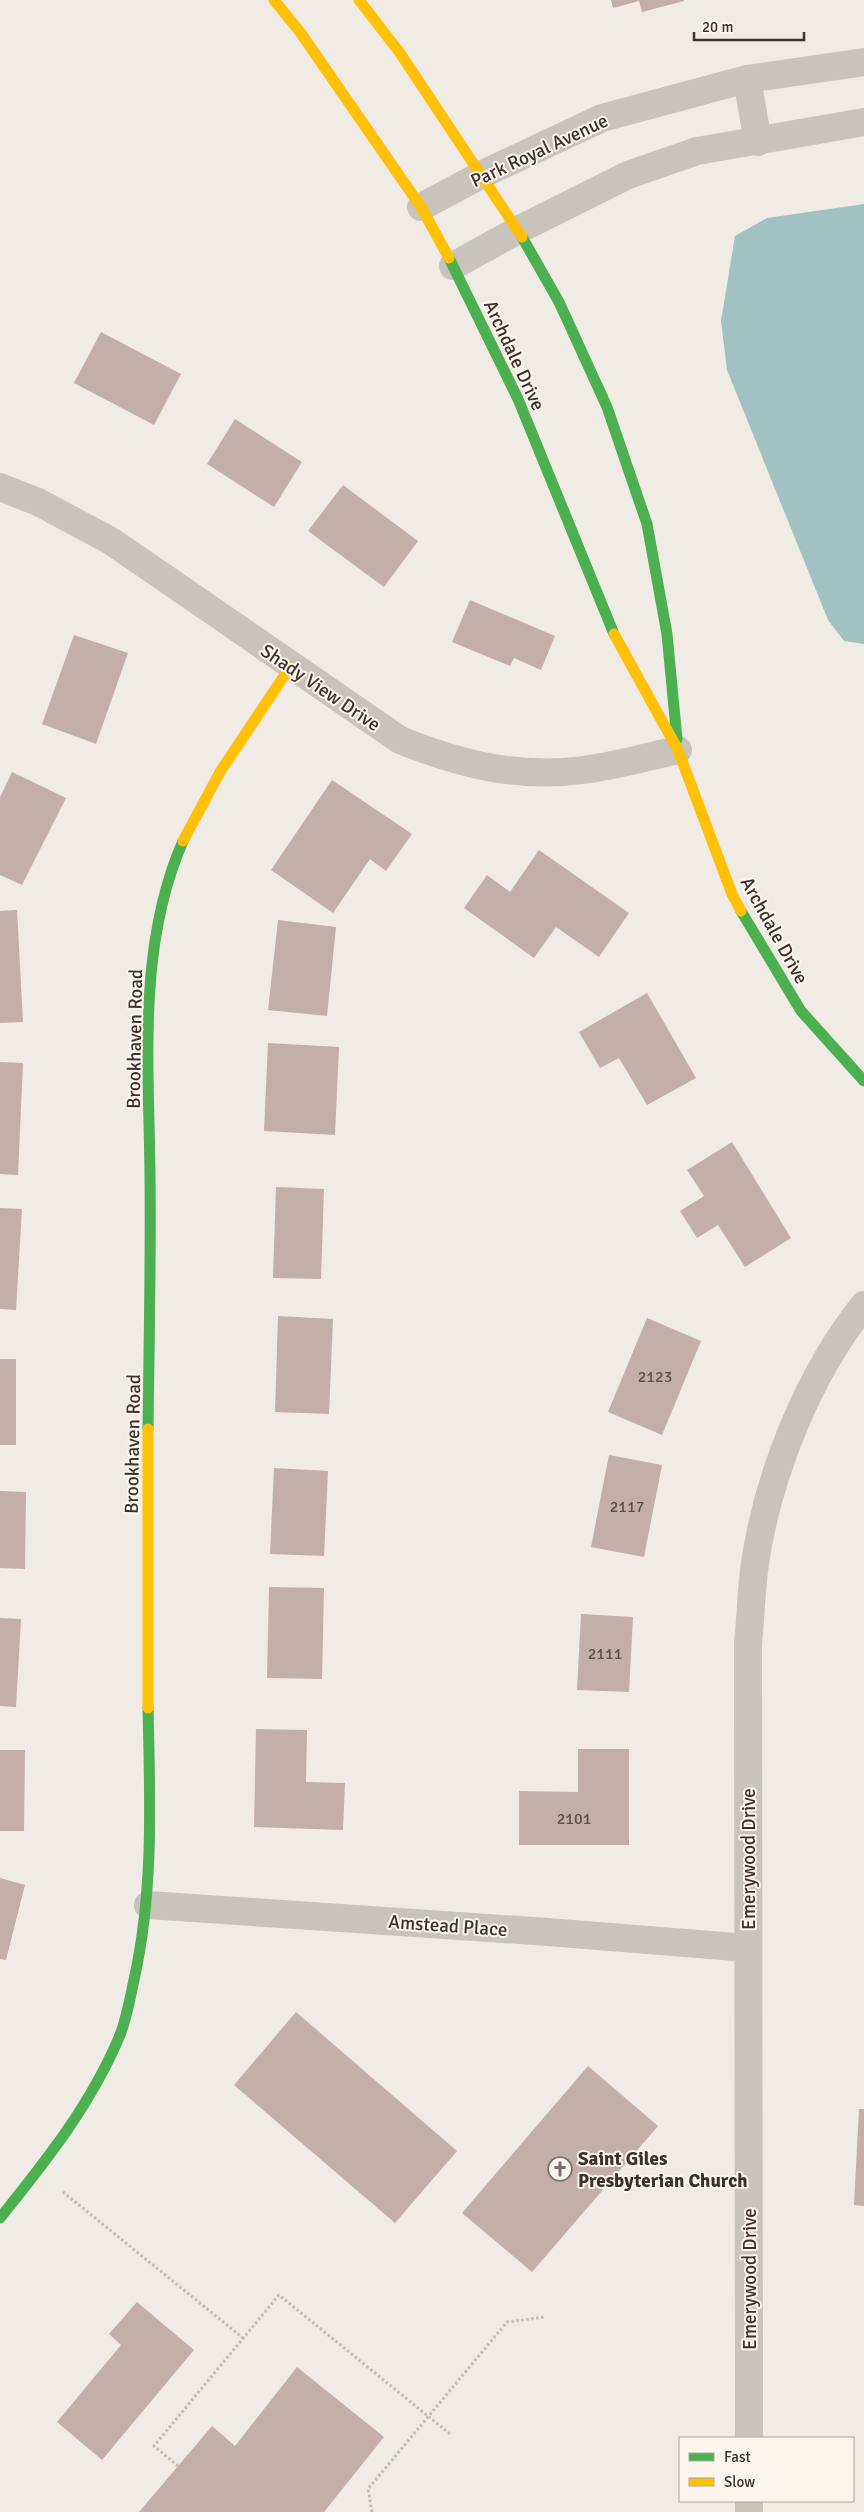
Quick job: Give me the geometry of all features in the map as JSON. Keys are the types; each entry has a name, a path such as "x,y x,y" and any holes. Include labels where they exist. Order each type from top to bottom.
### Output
{"street":[{"name":"Archdale Drive","path":"274,0 300,32 421,207 454,266 518,399 617,641 678,750 732,894 753,934 801,1011 864,1081"},
{"name":"Archdale Drive","path":"359,0 400,53 518,230 559,302 606,407 647,524 667,634 678,750"},
{"name":"Park Royal Avenue","path":"421,207 481,175 602,118 747,79 864,62"},
{"path":"747,79 758,142"},
{"path":"454,266 518,230 628,175 697,151 758,142 864,122"},
{"name":"Shady View Drive","path":"0,487 38,502 111,541 290,667 400,740 442,757 497,770 525,772 581,770 678,750"},
{"name":"Brookhaven Road","path":"0,2218 46,2161 90,2094 121,2032 140,1959 148,1905 151,1860 147,1667 151,1336 149,988 158,918 167,884 192,818 210,784 290,667"},
{"name":"Emerywood Drive","path":"749,2437 748,1643 755,1562 774,1484 786,1445 822,1369 864,1305"},
{"name":"Amstead Place","path":"148,1905 548,1932 748,1948"}],"path":[{"path":"61,2190 243,2338"},
{"path":"178,2466 154,2446 279,2295 450,2434"},
{"path":"372,2512 368,2488 507,2322 545,2317"}],"water":[{"path":"864,204 864,644 844,641 828,620 727,370 721,321 735,236 767,218"}],"building":[{"path":"611,0 684,1 642,12 639,1 613,8"},
{"path":"101,332 181,374 154,425 74,383"},
{"path":"235,419 302,462 274,507 207,464"},
{"path":"343,485 418,541 384,587 308,531"},
{"path":"470,600 555,636 541,670 514,658 510,666 452,642"},
{"path":"74,635 128,653 96,744 42,724"},
{"path":"12,772 66,798 22,885 0,875 0,797"},
{"path":"332,780 412,834 386,871 370,859 333,913 271,870"},
{"path":"539,850 629,913 599,957 556,927 534,958 464,908 487,875 510,892"},
{"path":"17,910 23,1022 0,1023 0,911"},
{"path":"278,920 336,927 327,1016 268,1010"},
{"path":"647,993 696,1078 647,1105 619,1058 600,1068 579,1032"},
{"path":"268,1043 339,1047 335,1135 264,1131"},
{"path":"0,1062 23,1063 18,1175 0,1174"},
{"path":"732,1142 791,1238 745,1267 718,1225 697,1238 680,1211 704,1196 687,1170"},
{"path":"276,1187 324,1189 321,1279 273,1278"},
{"path":"0,1208 22,1209 16,1310 0,1309"},
{"path":"278,1316 333,1319 329,1414 275,1412"},
{"path":"647,1318 701,1341 662,1435 608,1412"},
{"path":"0,1359 16,1359 16,1445 0,1445"},
{"path":"609,1455 662,1465 644,1557 591,1547"},
{"path":"274,1468 328,1471 324,1556 270,1554"},
{"path":"0,1491 26,1492 25,1569 0,1568"},
{"path":"269,1587 324,1588 322,1679 267,1678"},
{"path":"581,1614 633,1617 629,1692 577,1690"},
{"path":"0,1618 21,1619 16,1707 0,1706"},
{"path":"256,1729 307,1730 306,1782 345,1783 343,1830 254,1827"},
{"path":"578,1749 629,1749 629,1845 519,1845 519,1791 578,1792"},
{"path":"0,1750 25,1750 24,1831 0,1831"},
{"path":"0,1878 25,1885 6,1960 0,1959"},
{"path":"296,2012 457,2151 395,2223 234,2085"},
{"name":"Saint Giles Presbyterian Church","path":"588,2066 658,2126 532,2272 462,2213"},
{"path":"859,2109 864,2109 864,2206 854,2205"},
{"path":"137,2302 194,2350 102,2460 57,2422 121,2345 109,2334"},
{"path":"297,2367 384,2437 324,2512 139,2512 212,2426 235,2446"}],"traffic: fast":[{"path":"522,237 559,302 607,407 647,524 667,634 677,739"},
{"path":"449,258 518,399 614,634"},
{"path":"148,1429 150,1239 149,1006 158,922 168,881 183,841"},
{"path":"741,911 801,1011 864,1081"},
{"path":"0,2218 51,2153 82,2108 109,2060 125,2021 140,1946 148,1878 150,1810 148,1708"}],"traffic: slow":[{"path":"274,0 300,32 421,207 449,258"},
{"path":"359,0 400,53 522,237"},
{"path":"614,634 678,750 732,894 741,911"},
{"path":"183,841 220,772 290,667"},
{"path":"148,1429 148,1708"}],"place":[{"name":"Saint Giles Presbyterian Church","path":"560,2169"}]}
